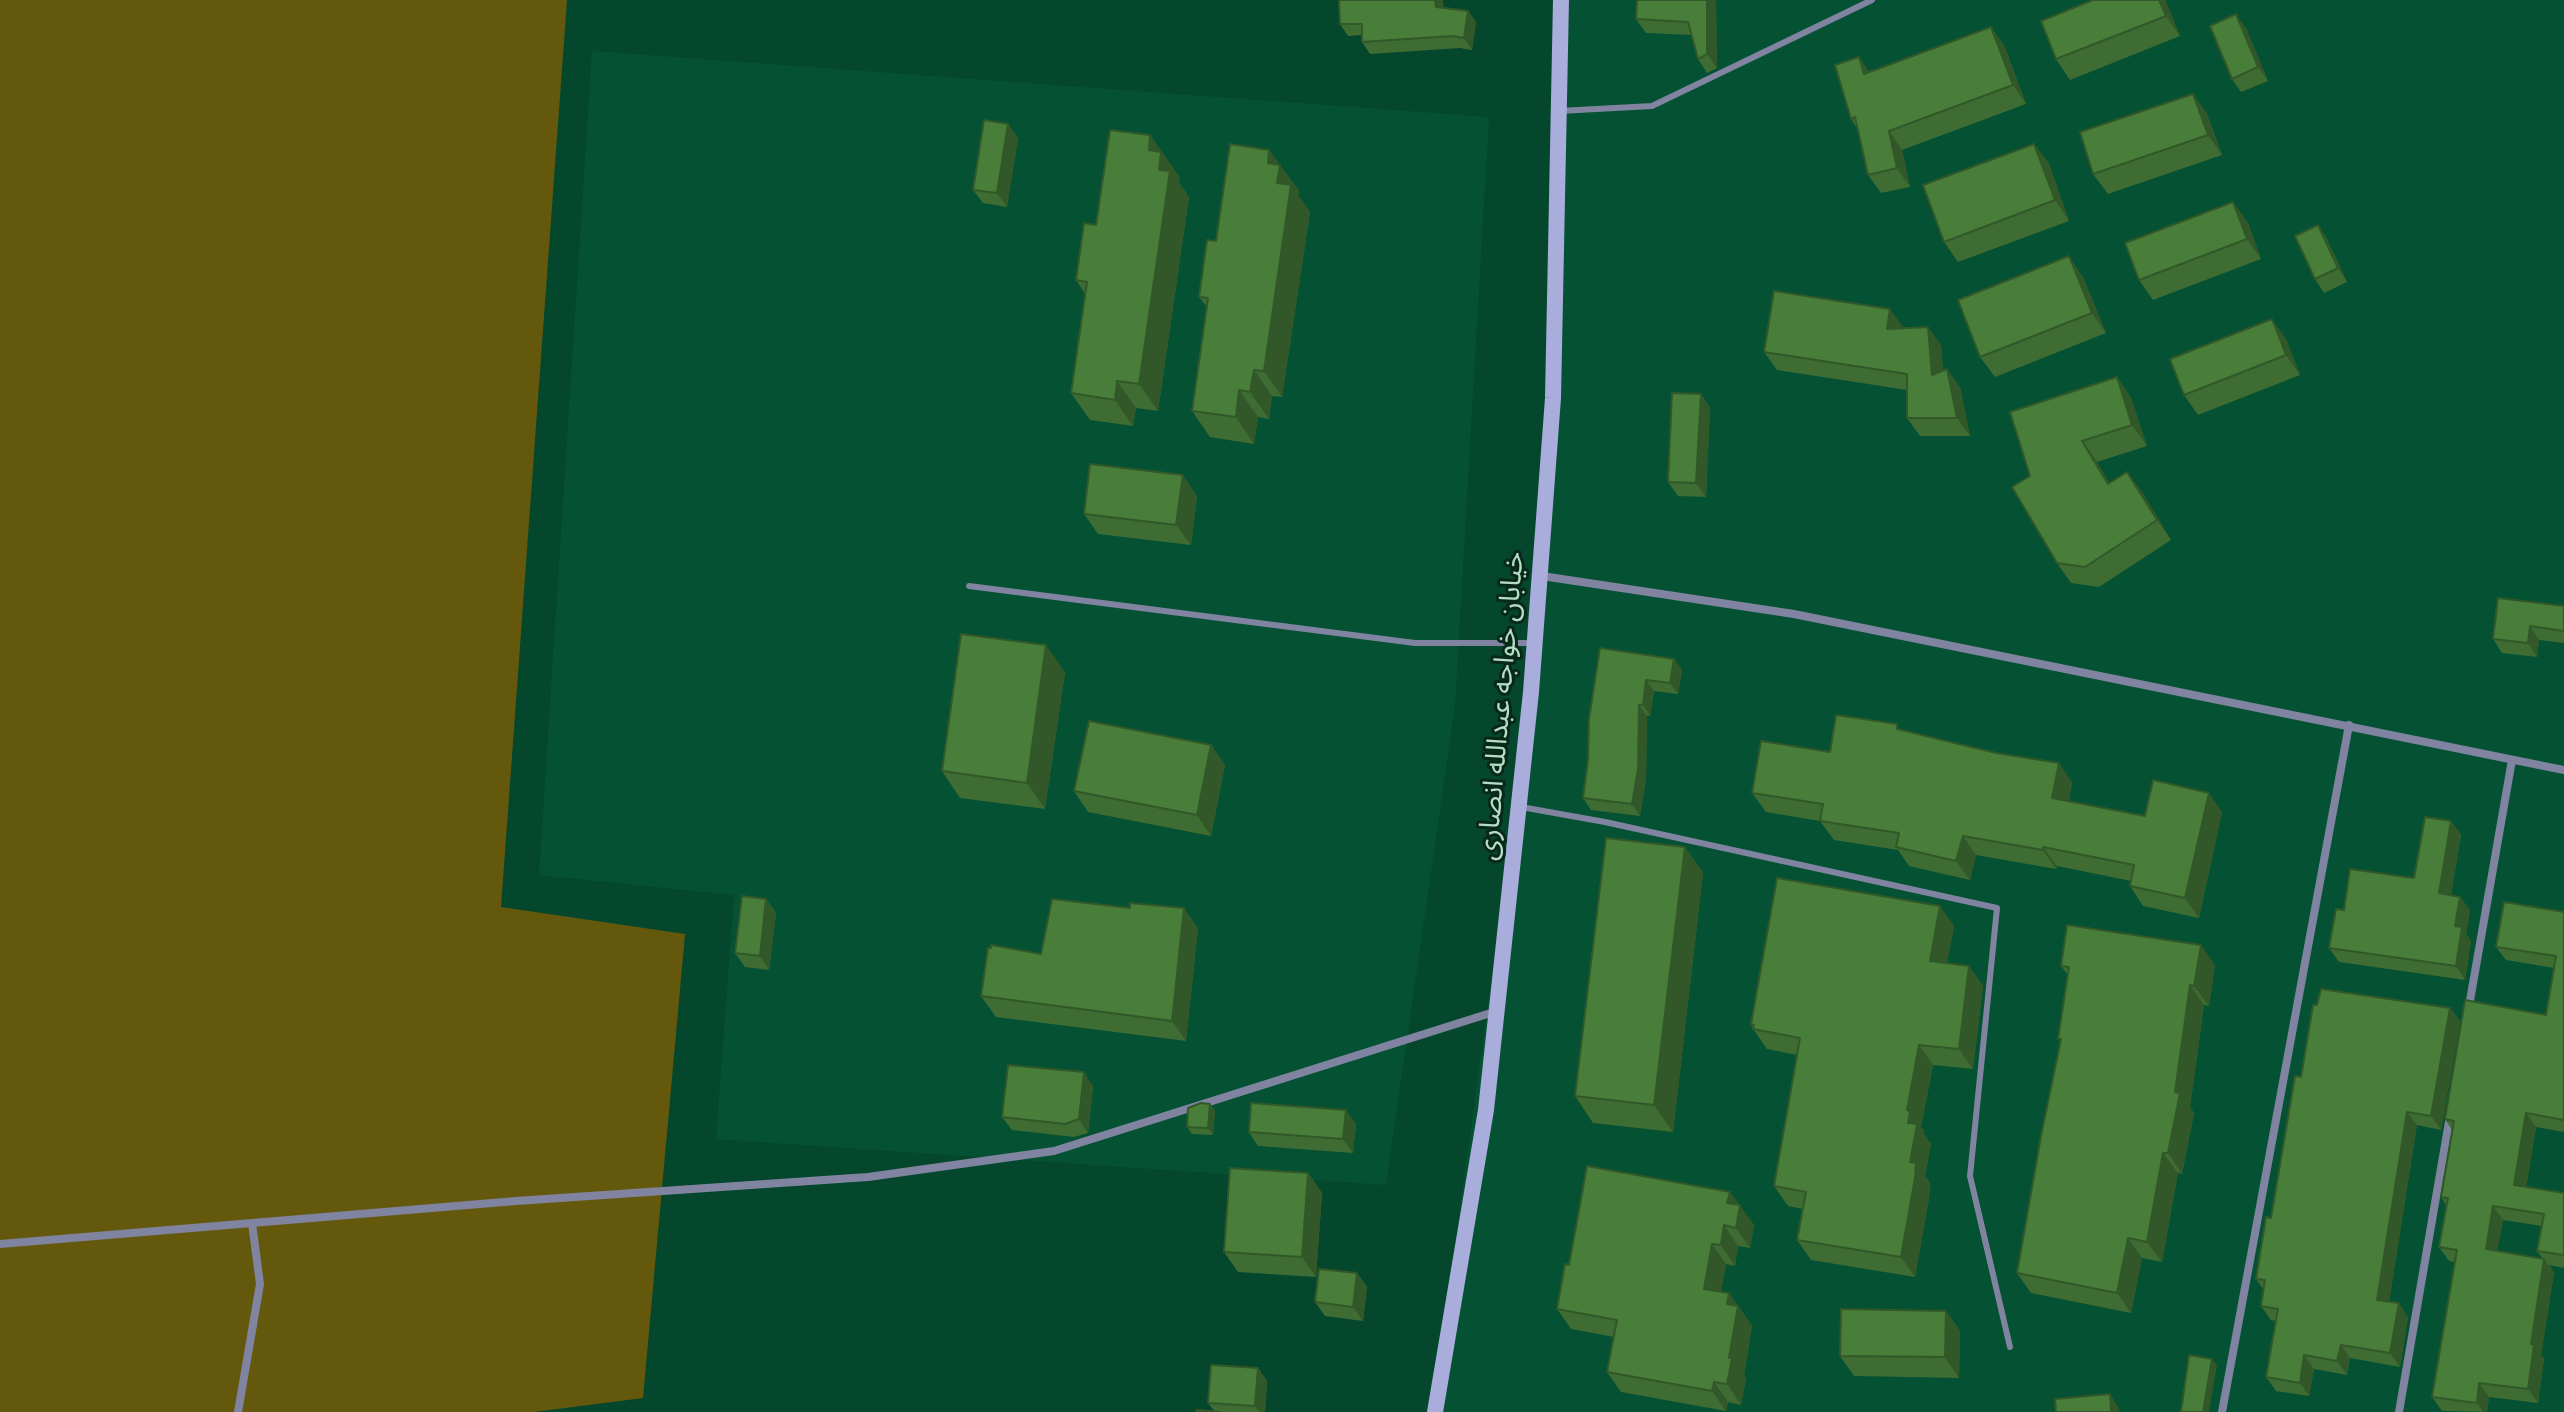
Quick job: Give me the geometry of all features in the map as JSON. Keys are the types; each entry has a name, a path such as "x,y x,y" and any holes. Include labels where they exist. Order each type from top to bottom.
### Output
{"street":[{"name":"خیابان خواجه عبدالله انصاری","path":"1435,1412 1486,1110 1542,576 1553,398 1561,0"},
{"path":"1542,576 1794,614 2564,770"},
{"path":"2222,1412 2349,725"},
{"path":"2466,1024 2512,760"},
{"path":"0,1244 516,1201 868,1177 1054,1151 1497,1011"},
{"path":"2399,1412 2453,1102"},
{"path":"238,1412 260,1284 252,1223"}],"lane":[{"path":"1559,111 1652,106 1872,0"},
{"path":"969,586 1415,643 1535,643"},
{"path":"1519,806 1997,908 1970,1176 2010,1347"}],"shaded area":[{"path":"0,0 567,0 501,907 685,934 643,1398 534,1412 0,1412"},
{"path":"1561,0 2564,0 2564,1412 1432,1412 1531,692 1553,398"},
{"path":"592,51 1489,117 1455,705 1386,1185 716,1139 734,895 539,875"}],"building":[{"path":"1339,0 1435,0 1436,7 1468,11 1464,38 1452,36 1362,42 1362,24 1340,24"},
{"path":"1637,0 1707,0 1707,54 1698,59 1688,22 1636,19"},
{"path":"2093,0 2159,0 2166,16 2056,59 2041,21"},
{"path":"2236,14 2258,67 2232,79 2210,26"},
{"path":"1991,27 2013,85 1889,131 1897,168 1868,175 1855,117 1851,119 1835,65 1859,57 1864,74"},
{"path":"2193,94 2208,135 2093,174 2080,132"},
{"path":"984,120 1008,124 997,193 973,190"},
{"path":"1110,130 1150,135 1149,150 1161,152 1159,170 1170,171 1139,384 1117,381 1115,400 1071,393 1087,282 1076,280 1084,223 1096,225"},
{"path":"1230,144 1269,150 1268,163 1280,165 1277,183 1291,185 1264,371 1254,370 1250,392 1239,390 1236,417 1192,411 1208,298 1199,297 1207,240 1216,241"},
{"path":"2034,144 2055,200 1944,242 1923,185"},
{"path":"2233,202 2247,239 2139,280 2125,243"},
{"path":"2318,225 2338,268 2315,279 2295,236"},
{"path":"2069,256 2092,313 1980,357 1958,300"},
{"path":"1774,291 1890,309 1887,329 1928,327 1932,375 1947,369 1957,418 1907,418 1907,374 1764,352"},
{"path":"2272,319 2286,355 2184,395 2170,359"},
{"path":"2117,377 2132,425 2082,441 2108,484 2127,472 2157,520 2085,567 2057,563 2012,487 2030,476 2010,412"},
{"path":"1672,393 1701,394 1696,483 1668,482"},
{"path":"1090,464 1183,475 1176,525 1084,514"},
{"path":"2498,598 2564,606 2564,631 2530,626 2528,643 2493,639"},
{"path":"961,634 1046,645 1027,783 942,771"},
{"path":"1600,648 1674,659 1670,683 1646,680 1643,705 1639,705 1638,769 1632,804 1583,798 1589,719"},
{"path":"1836,715 1897,724 1897,729 1996,753 2059,763 2052,798 2145,816 2153,780 2209,793 2185,898 2130,886 2134,865 2043,847 2043,850 1963,836 1956,861 1896,847 1899,833 1820,821 1823,804 1752,793 1761,741 1830,752"},
{"path":"1089,721 1211,745 1197,815 1074,791"},
{"path":"2425,817 2451,821 2439,893 2460,897 2455,926 2462,927 2456,966 2329,948 2336,909 2344,910 2350,869 2414,878"},
{"path":"1606,838 1685,847 1654,1105 1575,1096"},
{"path":"1777,878 1940,906 1930,961 1969,966 1959,1049 1919,1045 1907,1110 1910,1111 1908,1123 1917,1124 1910,1162 1916,1163 1915,1178 1901,1257 1797,1240 1806,1192 1774,1186 1800,1038 1753,1029 1754,1025 1751,1024"},
{"path":"742,896 766,899 760,956 735,953"},
{"path":"1052,899 1130,908 1130,903 1184,908 1172,1021 981,996 991,945 1041,954"},
{"path":"2504,902 2564,912 2564,1120 2526,1113 2514,1185 2564,1193 2564,1255 2537,1251 2544,1214 2493,1206 2486,1249 2544,1259 2531,1344 2534,1345 2528,1389 2479,1383 2477,1403 2432,1397 2457,1250 2439,1247 2448,1198 2441,1197 2454,1121 2445,1119 2465,1000 2546,1015 2556,956 2496,947"},
{"path":"2067,925 2201,945 2194,986 2190,985 2175,1092 2180,1093 2168,1153 2163,1153 2147,1242 2128,1238 2117,1293 2017,1273 2061,1039 2058,1039 2069,967 2061,966"},
{"path":"2321,989 2450,1008 2431,1116 2407,1112 2377,1300 2399,1303 2390,1353 2341,1345 2337,1361 2304,1355 2300,1383 2266,1377 2278,1309 2261,1306 2265,1280 2256,1279 2266,1217 2271,1218 2295,1076 2301,1077 2313,1005 2317,1005"},
{"path":"1008,1065 1084,1072 1079,1119 1065,1124 1002,1117"},
{"path":"1201,1103 1210,1104 1208,1128 1187,1127 1188,1108"},
{"path":"1251,1103 1346,1110 1343,1139 1249,1132"},
{"path":"1587,1166 1730,1192 1727,1203 1740,1205 1736,1228 1724,1225 1721,1245 1712,1244 1704,1289 1729,1293 1727,1304 1738,1306 1727,1384 1714,1382 1712,1391 1607,1372 1617,1320 1557,1309 1565,1264 1569,1265"},
{"path":"1230,1168 1308,1173 1302,1257 1224,1252"},
{"path":"1319,1269 1357,1273 1353,1307 1315,1302"},
{"path":"1841,1309 1946,1311 1945,1357 1840,1356"},
{"path":"2189,1355 2212,1359 2203,1412 2181,1412"},
{"path":"1211,1365 1258,1368 1255,1406 1208,1403"},
{"path":"2110,1394 2111,1412 2056,1412 2055,1399"}]}
